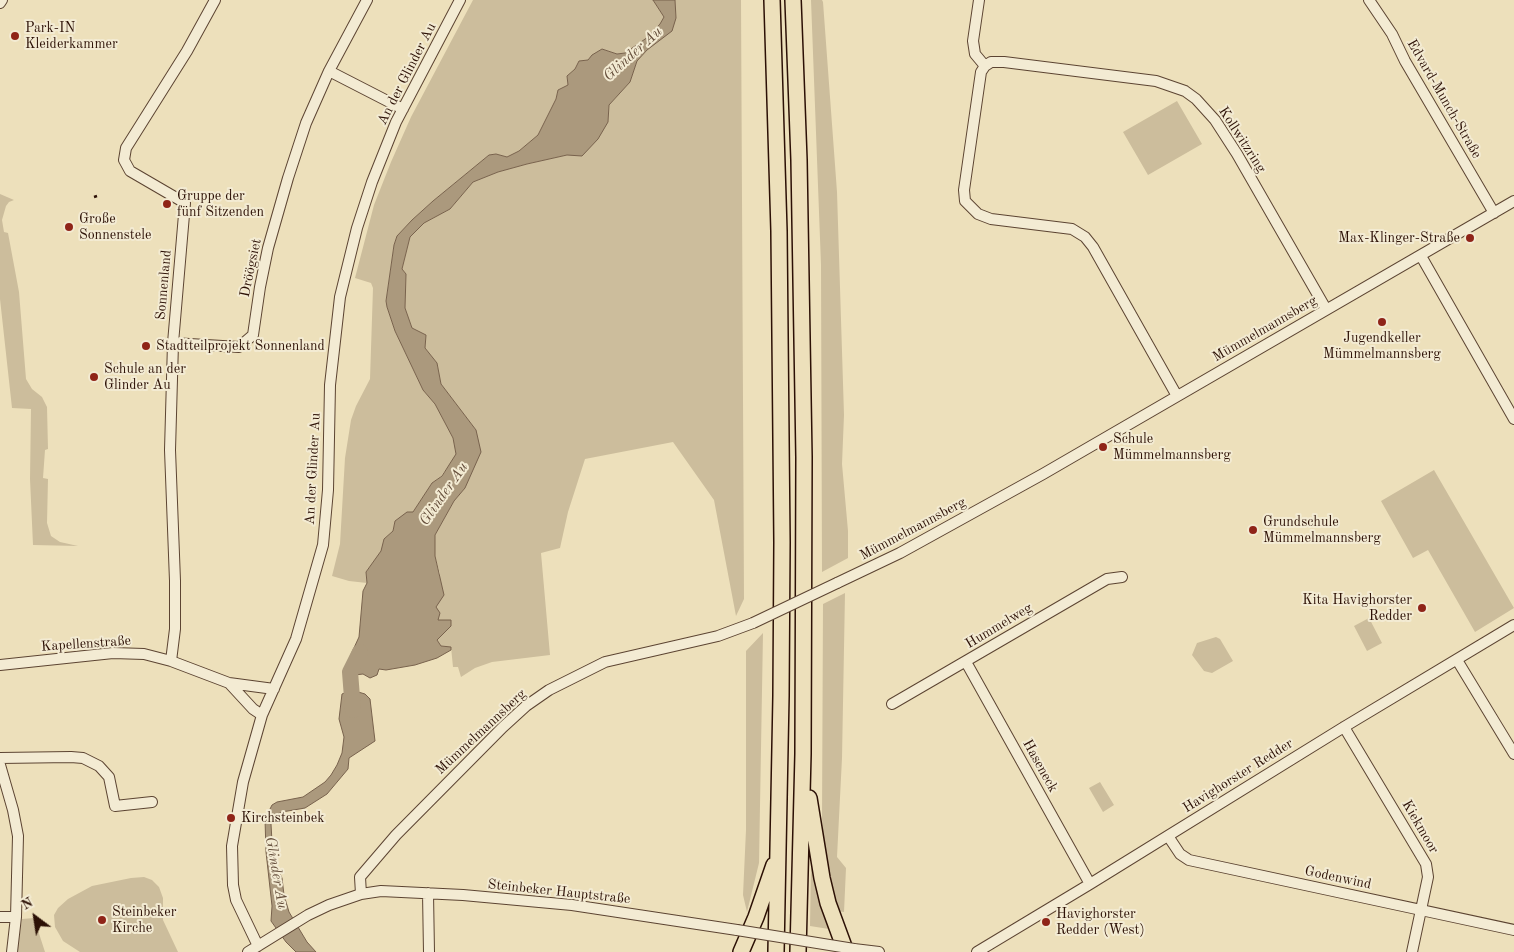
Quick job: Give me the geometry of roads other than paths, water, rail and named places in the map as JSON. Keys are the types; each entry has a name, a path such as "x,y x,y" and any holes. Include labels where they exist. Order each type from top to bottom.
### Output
{"highway":[{"path":"772,0 779,231 782,542 776,952"},
{"path":"793,0 799,160 804,457 803,754 798,952"},
{"path":"803,754 822,878 828,903 850,950"},
{"path":"741,952 756,917 779,849"}],"street":[{"path":"0,4 2,0"},
{"name":"Sonnenland","path":"172,661 175,630 170,450 173,343 185,203 130,171 124,160 126,148 187,51 215,0"},
{"name":"Dröögsiet","path":"173,343 239,347 253,335 268,248 306,123 329,71 367,0"},
{"name":"An der Glinder Au","path":"258,946 236,900 232,846 243,782 262,715 296,638 323,545 328,490 330,386 340,297 357,228 372,182 396,122 460,0"},
{"path":"978,0 973,41 975,54 985,66 981,72 964,190 965,201 978,214 991,219 1072,229 1085,237 1093,246 1177,396"},
{"name":"Edvard-Munch-Straße","path":"1368,0 1392,34 1405,61 1494,213"},
{"name":"Kollwitzring","path":"985,66 991,62 1004,62 1156,81 1185,92 1196,99 1215,120 1237,154 1326,309"},
{"path":"329,71 403,109"},
{"name":"Mümmelmannsberg","path":"361,894 360,877 396,835 503,727 526,706 549,690 605,662 718,636 753,623 900,553 1043,474 1514,201"},
{"path":"1422,256 1514,418"},
{"name":"Hummelweg","path":"892,704 1107,579 1122,577"},
{"name":"Havighorster Redder","path":"977,952 993,947 1090,884 1344,727 1514,625"},
{"name":"Kapellenstraße","path":"0,665 113,653 144,654 172,661 229,683 274,689"},
{"path":"1457,660 1514,754"},
{"name":"Haseneck","path":"966,662 1090,884"},
{"name":"Kapellenstraße","path":"229,683 253,709 262,715"},
{"name":"Kiekmoor","path":"1344,727 1426,864 1428,877 1412,952"},
{"path":"0,758 71,756 83,758 99,766 109,777 115,806 152,802"},
{"path":"0,765 13,810 18,836 16,917 12,952"},
{"name":"Godenwind","path":"1168,836 1180,854 1189,860 1514,930"},
{"name":"Steinbeker Hauptstraße","path":"248,952 299,920 329,905 361,894 381,890 572,906 737,930 850,950 879,952"},
{"path":"428,893 429,952"},
{"path":"0,917 16,917"}],"water":[{"path":"653,0 675,0 676,18 672,31 647,50 637,61 630,82 609,105 608,122 598,139 582,156 567,155 527,164 498,172 473,182 450,209 424,223 410,237 402,269 406,274 405,308 412,328 426,335 425,348 437,363 441,384 476,430 481,452 465,488 454,501 435,535 435,556 444,595 436,607 440,613 438,620 451,620 451,626 437,640 441,646 451,647 451,650 437,658 415,665 386,670 379,669 377,675 370,678 363,674 355,675 346,670 347,663 359,637 363,591 367,583 366,572 381,551 384,539 393,531 395,521 407,512 413,512 432,483 442,476 456,454 453,438 435,404 423,390 395,331 387,307 386,301 397,236 433,201 489,155 496,154 507,157 519,151 538,135 556,99 558,90 568,85 567,76 575,69 579,61 588,60 602,49 617,54 625,53 648,37 664,17"},
{"path":"348,689 365,694 370,699 375,741 349,758 348,769 327,794 305,808 282,812 276,815 271,824 273,860 282,878 289,912 307,942 316,952 296,952 286,942 271,921 272,906 266,852 265,819 272,805 277,802 303,797 325,782 331,775 342,753 344,737 339,719 342,694 347,692"}],"waterway":[{"name":"Glinder Au","path":"353,710 350,672 360,652"}],"place":[{"name":"Park-IN Kleiderkammer","path":"15,36"},
{"name":"Gruppe der fünf Sitzenden","path":"167,204"},
{"name":"Große Sonnenstele","path":"69,227"},
{"name":"Max-Klinger-Straße","path":"1470,238"},
{"name":"Jugendkeller Mümmelmannsberg","path":"1382,322"},
{"name":"Stadtteilprojekt Sonnenland","path":"146,346"},
{"name":"Schule an der Glinder Au","path":"94,377"},
{"name":"Schule Mümmelmannsberg","path":"1103,447"},
{"name":"Grundschule Mümmelmannsberg","path":"1253,530"},
{"name":"Kita Havighorster Redder","path":"1422,608"},
{"name":"Kirchsteinbek","path":"231,818"},
{"name":"Steinbeker Kirche","path":"102,920"},
{"name":"Havighorster Redder (West)","path":"1046,922"}]}
